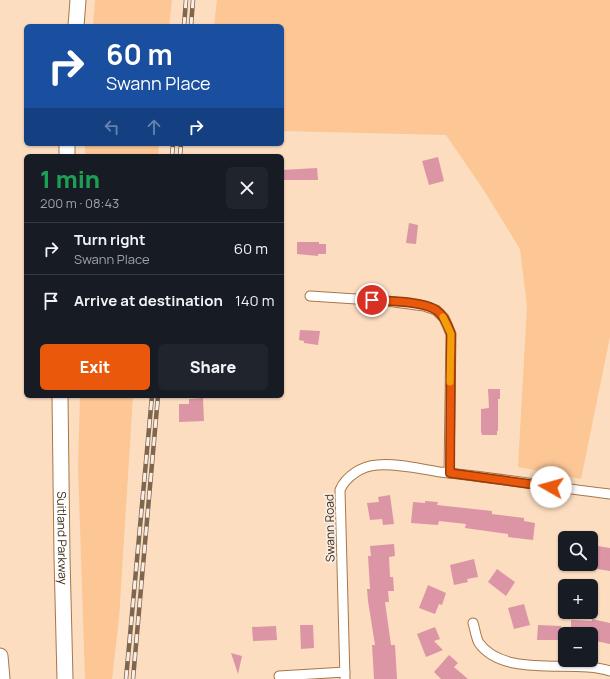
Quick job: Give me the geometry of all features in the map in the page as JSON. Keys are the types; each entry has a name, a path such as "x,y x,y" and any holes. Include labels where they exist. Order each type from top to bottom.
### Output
{"highway":[{"path":"76,24 78,0"},
{"name":"Suitland Parkway","path":"60,398 61,541 66,679"},
{"path":"0,656 2,679"}],"street":[{"path":"310,296 387,300 424,306 436,310 444,318 451,334 450,473"},
{"name":"Swann Road","path":"345,675 340,490 343,483 363,469 376,465 610,494"},
{"path":"474,623 479,643 494,657 515,664 548,667 601,668 610,671"},
{"path":"279,676 345,675"}],"shaded area":[{"path":"95,0 172,0 169,24 93,24"},
{"path":"217,0 610,0 610,337 581,479 518,467 527,306 520,249 483,189 446,135 284,131 284,24 214,24"},
{"path":"85,146 159,146 158,154 85,154"},
{"path":"80,398 133,398 119,619 112,679 85,679 78,466"}],"building":[{"path":"438,157 444,181 429,185 422,161"},
{"path":"317,168 318,180 284,180 284,170"},
{"path":"409,223 418,225 416,244 406,243"},
{"path":"297,242 319,242 319,244 326,244 326,254 318,254 318,256 297,254"},
{"path":"300,330 320,331 318,345 304,343 304,341 299,340"},
{"path":"488,389 500,389 500,399 498,399 497,435 482,435 481,431 481,409 489,408"},
{"path":"203,398 204,421 179,422 179,404 189,404 189,399"},
{"path":"390,495 394,524 383,525 382,519 370,520 367,503 379,502 378,497"},
{"path":"425,501 438,502 437,505 492,511 492,514 524,518 524,521 535,523 533,540 508,537 508,534 465,528 466,524 439,521 438,525 411,523 413,502 425,503"},
{"path":"394,544 395,556 389,557 390,577 393,577 394,591 388,591 389,602 385,602 391,645 395,645 397,679 374,679 372,645 375,645 367,589 370,589 368,556 371,556 370,546"},
{"path":"598,546 610,548 610,571 598,569"},
{"path":"474,559 478,577 467,579 468,582 454,585 450,565"},
{"path":"497,569 515,582 506,596 488,582"},
{"path":"428,585 446,593 442,605 439,604 435,614 419,608"},
{"path":"524,604 530,625 514,629 508,608"},
{"path":"592,619 610,623 610,644 598,641 598,627 571,627 571,620 592,621"},
{"path":"300,625 313,625 314,648 301,649"},
{"path":"538,625 561,626 558,627 558,640 537,640"},
{"path":"276,626 277,640 253,641 252,627"},
{"path":"435,627 440,639 434,641 443,650 426,657 417,634"},
{"path":"231,653 242,656 238,674"},
{"path":"449,655 458,663 454,667 468,679 441,679 434,672"}],"railway":[{"path":"184,24 186,0"},
{"path":"191,24 193,0"},
{"path":"172,154 173,146"},
{"path":"180,154 181,146"},
{"path":"126,679 152,398"},
{"path":"133,679 158,398"}],"slow traffic":[{"path":"443,317 451,334 450,382"}],"route":[{"path":"372,300 387,300 424,306 436,310 444,318 448,326 451,334 450,473 467,474 508,482 551,487"}]}
